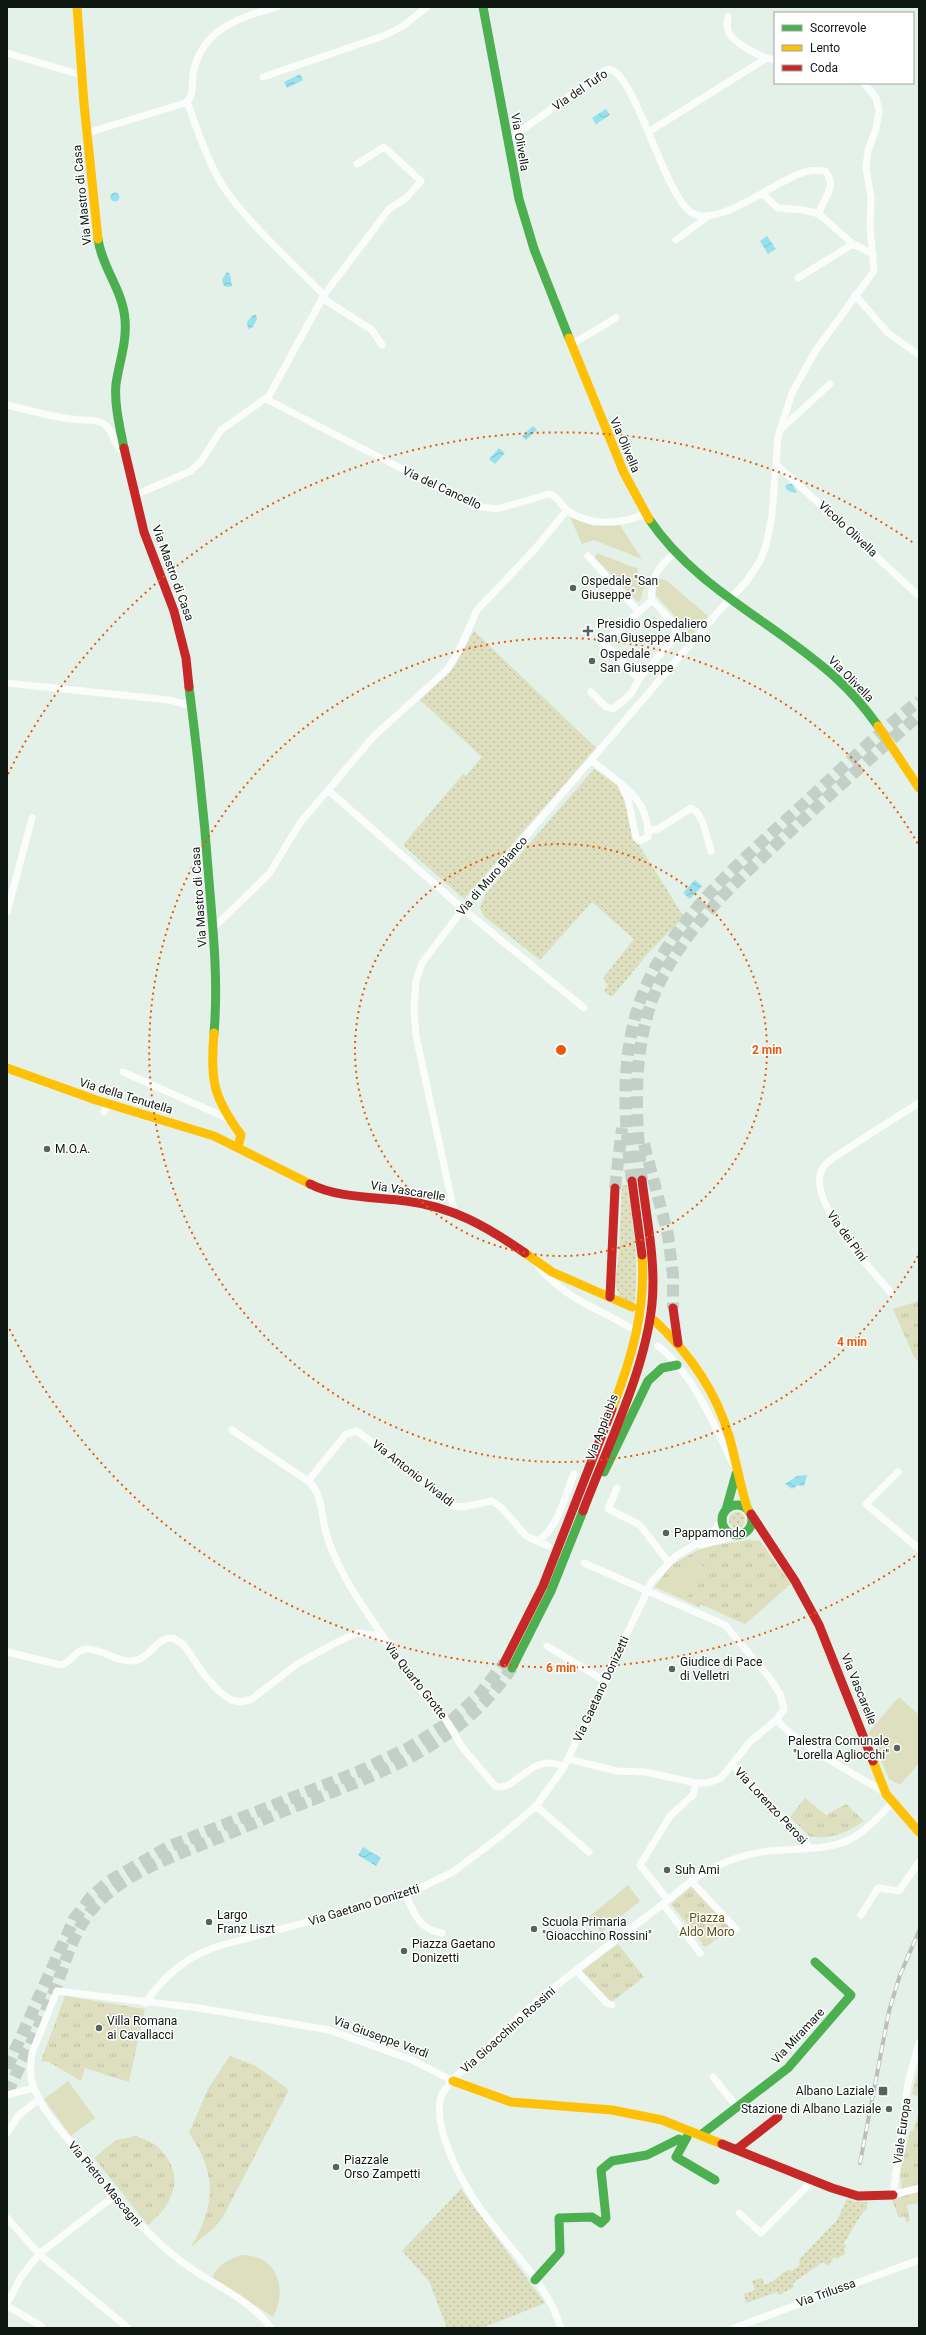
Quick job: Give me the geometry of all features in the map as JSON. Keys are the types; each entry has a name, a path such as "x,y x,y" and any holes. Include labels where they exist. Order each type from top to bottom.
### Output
{"main road":[{"name":"Via Mastro di Casa","path":"77,7 81,75 99,244 104,262 120,294 125,320 116,399 135,495 147,539 182,637 203,800 213,928 217,1002 213,1070 217,1096 228,1118 241,1135 238,1147"},
{"name":"Via Olivella","path":"483,7 516,186 527,225 616,455 645,514 675,552 732,599 824,667 850,690 878,726 919,788"},
{"name":"Via della Tenutella","path":"7,1068 106,1108 188,1127 238,1147"},
{"name":"Via Vascarelle","path":"238,1147 317,1188 340,1193 408,1201 454,1211 491,1229 552,1272 632,1307"},
{"name":"Via Appia bis","path":"512,1668 532,1635 560,1569 634,1376 646,1335 652,1300 652,1258 642,1180"},
{"name":"Via Appia bis","path":"504,1663 523,1631 552,1565 622,1378 636,1335 643,1299 642,1257 632,1181"},
{"path":"610,1297 615,1188"},
{"path":"673,1308 678,1344"},
{"name":"Via Vascarelle","path":"655,1321 678,1344 701,1375 718,1406 727,1430 736,1472 750,1512 805,1598 823,1635 886,1794 892,1803 919,1831"},
{"path":"583,1510 609,1464 651,1377 662,1368 677,1365"},
{"name":"Via Vascarelle","path":"724,1514 736,1472"},
{"path":"735,1505 750,1512 752,1523 742,1534 726,1531 724,1514 735,1505"},
{"name":"Via Vascarelle","path":"742,1534 759,1536 777,1553"},
{"name":"Via Miramare","path":"702,2134 788,2068 851,1995 815,1962"},
{"name":"Via Giuseppe Verdi","path":"453,2081 511,2102 612,2110 662,2120 685,2135 702,2134 812,2180 858,2196 893,2195"},
{"path":"736,2148 778,2117"},
{"path":"685,2135 676,2157 715,2180"},
{"path":"535,2280 560,2252 559,2218 592,2217 601,2223 606,2218 606,2201 602,2195 601,2170 612,2161 647,2155 685,2135"}],"street":[{"path":"273,7 225,27 206,42 196,62 191,94 188,101 206,153 226,190 248,217 323,297 372,330 382,345"},
{"path":"262,77 386,35 403,26 428,7"},
{"path":"728,17 727,26 731,36 766,59 774,60"},
{"path":"7,53 81,75"},
{"path":"650,131 766,59"},
{"name":"Via del Tufo","path":"507,141 604,71 610,69 619,75 632,94 650,131 679,199 690,212 706,217"},
{"name":"Via di Muro Bianco","path":"454,1211 416,1036 414,1008 416,981 422,964 463,909 592,761 718,612 732,599 760,561 768,542 780,430 786,408 798,380 816,350 855,294 874,271 871,198 866,176 866,159 876,129 879,110 876,98 865,84"},
{"path":"87,133 170,109 188,101"},
{"path":"135,495 191,471 202,460 222,430 266,399 278,382 323,297 389,209 406,198 421,181 384,147 357,164"},
{"path":"676,240 706,217 763,194 794,177 810,171 825,171 830,177 831,186 828,195 821,204 819,214"},
{"path":"763,194 778,208 804,210 819,214 853,244 873,254"},
{"path":"798,278 853,244"},
{"path":"855,294 888,333 919,355"},
{"path":"572,344 616,318"},
{"path":"780,430 830,384"},
{"name":"Via del Cancello","path":"266,399 474,506 497,509 549,494 555,496 567,510 588,520 600,522 630,520 645,514"},
{"path":"7,405 40,412 60,419 102,422 109,429 117,447 126,453"},
{"name":"Vicolo Olivella","path":"776,464 919,596"},
{"path":"213,928 269,874 300,823 383,727 447,670 459,651 477,610 536,549 567,510"},
{"path":"591,692 608,709 615,709 630,694 638,679 677,635 673,623 652,600 652,587 655,575 661,565 675,552"},
{"path":"588,556 638,612"},
{"path":"638,679 604,643 652,600"},
{"path":"7,683 169,700 192,706"},
{"path":"592,761 635,794 642,807 648,831 648,837 640,842 636,838 628,799 621,784"},
{"path":"328,790 463,909 584,1008"},
{"path":"648,831 658,829 691,808 695,810 700,818 711,851"},
{"path":"7,912 32,818"},
{"path":"123,1072 228,1118"},
{"name":"Via dei Pini","path":"891,1293 834,1221 821,1196 819,1180 825,1165 882,1126 919,1104"},
{"path":"533,1260 561,1290 586,1306 629,1328"},
{"path":"658,1346 677,1365 703,1404 736,1472"},
{"path":"232,1430 308,1481 318,1494 325,1529 338,1565 386,1642"},
{"name":"Via Antonio Vivaldi","path":"308,1481 346,1434 357,1431 454,1506 463,1507 492,1501 502,1508 524,1534 548,1546"},
{"path":"898,1472 866,1504 919,1549"},
{"path":"537,1541 545,1537 552,1527 574,1474"},
{"path":"617,1488 608,1509 640,1525 669,1563"},
{"name":"Via Gaetano Donizetti","path":"145,2003 173,1970 207,1950 406,1895 436,1882 467,1862 536,1806 568,1760 647,1591 656,1576 669,1563 713,1534 724,1514"},
{"name":"Via Gaetano Donizetti","path":"695,1546 742,1534"},
{"path":"568,1760 618,1772 645,1772 696,1783 708,1783 718,1780 753,1739 778,1719 784,1709 780,1694 764,1669 732,1631 716,1620 584,1563"},
{"name":"Via Quarto Grotte","path":"7,1652 61,1665 68,1663 81,1650 88,1649 115,1658 133,1661 145,1656 162,1640 173,1638 184,1646 218,1691 230,1700 241,1702 252,1698 297,1664 353,1634 369,1634 386,1642 416,1685 440,1710 459,1743 492,1784 498,1787 504,1786 537,1765 546,1762 564,1767"},
{"path":"547,1646 605,1681"},
{"path":"778,1719 786,1730 886,1794"},
{"name":"Via Lorenzo Perosi","path":"732,1764 810,1848"},
{"path":"696,1783 693,1795 670,1816 640,1865 700,1953"},
{"name":"Via Gioacchino Rossini","path":"561,2328 553,2308 535,2280 473,2198 452,2158 444,2133 440,2109 443,2094 453,2081 527,2010 691,1881 715,1865 737,1857 769,1851 834,1845 852,1839 892,1803"},
{"path":"536,1806 589,1852"},
{"path":"861,1915 878,1888 899,1890 919,1862"},
{"path":"691,1881 736,1929"},
{"path":"406,1895 422,1925 428,1930 442,1933"},
{"path":"576,1970 607,2003 612,2005"},
{"name":"Via Giuseppe Verdi","path":"57,1991 145,2003 199,2008 329,2030 412,2060 453,2081"},
{"name":"Via Pietro Mascagni","path":"57,1991 32,2053 30,2071 34,2088 39,2099 114,2196 153,2239 190,2268 248,2304 272,2328"},
{"name":"Viale Europa","path":"893,2195 908,2083 919,2043"},
{"path":"713,2077 737,2107"},
{"path":"7,2095 34,2088"},
{"path":"7,2133 19,2115 39,2099"},
{"path":"739,2213 761,2233 812,2180"},
{"path":"893,2195 919,2188"},
{"path":"41,2326 8,2305 21,2277 39,2254 114,2196"},
{"path":"7,2218 39,2254 128,2328"},
{"name":"Via Trilussa","path":"734,2328 919,2260"}],"green space":[{"path":"570,517 594,526 619,524 642,559 594,540 582,544"},
{"path":"597,553 638,569 638,574 646,578 641,599 638,602 595,558"},
{"path":"657,578 667,581 708,616 691,635 656,595"},
{"path":"474,631 596,748 464,899 403,845 463,774 466,776 482,757 420,700 453,668"},
{"path":"594,769 620,787 637,842 684,917 650,951 612,997 604,991 608,985 603,978 634,939 592,902 540,960 484,916 480,908 485,895"},
{"path":"622,1185 627,1185 635,1245 636,1290 634,1305 619,1297 615,1283 619,1253"},
{"path":"919,1301 919,1362 914,1357 893,1309"},
{"path":"734,1512 740,1512 745,1517 743,1526 740,1528 734,1528 729,1523 729,1517"},
{"path":"749,1540 760,1541 791,1584 745,1624 700,1604 699,1607 655,1587 671,1565 704,1547"},
{"path":"693,1557 710,1572 687,1597 670,1583"},
{"name":"Palestra Comunale \"Lorella Agliocchi\"","path":"899,1697 919,1715 919,1763 900,1785 889,1779 869,1732"},
{"path":"805,1798 826,1815 846,1804 864,1821 852,1829 831,1836 809,1836 790,1817"},
{"path":"628,1885 640,1901 601,1932 589,1917"},
{"name":"Piazza Aldo Moro","path":"692,1886 733,1928 705,1947 671,1904"},
{"path":"618,1944 644,1977 610,2003 582,1971"},
{"path":"65,1996 145,2009 129,2082 85,2068 81,2081 49,2062 41,2061"},
{"path":"230,2056 256,2066 289,2090 223,2217 215,2227 191,2247 205,2217 209,2203 210,2189 209,2176 205,2162 189,2133 208,2089"},
{"path":"919,2066 919,2097 912,2094"},
{"path":"68,2081 95,2118 71,2136 44,2099"},
{"path":"919,2112 919,2203 907,2205 910,2221 907,2223 904,2216 899,2218 892,2200 903,2195 900,2174 910,2131 913,2131"},
{"path":"136,2136 158,2147 167,2157 172,2168 174,2178 174,2188 170,2198 165,2207 148,2225 94,2158 116,2140"},
{"path":"461,2189 545,2303 482,2328 447,2328 429,2281 402,2251"},
{"path":"847,2199 855,2202 867,2202 867,2208 862,2213 844,2243 846,2247 844,2249 845,2254 837,2259 834,2257 828,2266 823,2262 793,2283 794,2287 779,2295 777,2292 746,2303 744,2294 755,2290 752,2281 762,2278 765,2285 773,2281 787,2270 792,2271 800,2265 799,2260 837,2220"},
{"path":"243,2255 255,2257 264,2261 271,2267 276,2276 279,2285 279,2295 273,2317 212,2278 224,2263"}],"water":[{"path":"300,74 303,80 287,88 284,82"},
{"path":"606,109 610,115 596,124 592,118"},
{"path":"115,192 120,197 115,202 110,197"},
{"path":"767,236 776,249 768,254 760,241"},
{"path":"227,272 230,274 232,286 228,287 224,286 222,280"},
{"path":"253,315 256,315 257,319 253,327 248,329 247,322"},
{"path":"533,426 537,430 526,440 522,436"},
{"path":"499,448 505,453 495,464 489,459"},
{"path":"787,484 792,484 797,492 794,493 787,490 785,487"},
{"path":"695,880 702,886 690,899 683,893"},
{"path":"807,1475 804,1486 798,1485 792,1489 785,1484 797,1476"},
{"path":"363,1847 381,1858 376,1866 358,1855"}],"tunnel":[{"path":"632,1181 626,1113 629,1045 640,1001 653,971 671,942 691,915 737,865 864,748 919,701"},
{"path":"642,1180 637,1114 640,1049 650,1006 661,979 675,954 711,908 753,866 919,715"},
{"path":"615,1188 622,1128"},
{"path":"644,1144 668,1235 673,1275 673,1308"},
{"path":"7,2068 74,1919 91,1897 109,1881 170,1846 360,1771 410,1747 451,1721 479,1695 504,1663"},
{"path":"7,2093 49,2005 70,1948 80,1926 94,1907 106,1895 133,1876 162,1861 342,1788 397,1764 423,1750 470,1716 492,1694 512,1668"}],"railway":[{"path":"860,2163 889,2011 900,1975 919,1931"}],"traffic: fast":[{"path":"483,7 519,199 534,249 569,338"},
{"path":"98,239 100,250 117,289 125,320 124,344 116,384 116,400 124,448"},
{"path":"649,519 668,544 713,586 813,658 836,678 858,700 878,726"},
{"path":"189,687 201,790 213,928 216,980 214,1033"},
{"path":"604,1472 648,1381 662,1368 677,1365"},
{"path":"726,1510 736,1474"},
{"path":"737,1505 748,1509 752,1520 748,1531 737,1535 726,1531 722,1520 726,1509 737,1505"},
{"path":"512,1668 551,1591 583,1511"},
{"path":"702,2134 788,2068 851,1995 815,1962"},
{"path":"687,2137 676,2157 715,2180"},
{"path":"535,2280 560,2252 559,2218 592,2217 601,2223 606,2218 601,2170 612,2161 647,2155 679,2139"}],"traffic: slow":[{"path":"77,7 84,104 98,239"},
{"path":"569,338 624,473 649,519"},
{"path":"878,726 919,788"},
{"path":"214,1033 213,1076 224,1110 241,1135 238,1147"},
{"path":"7,1068 96,1100 214,1136 310,1184"},
{"path":"525,1253 552,1272 632,1307"},
{"path":"612,1409 626,1371 640,1314 643,1275 642,1255"},
{"path":"655,1321 690,1360 709,1388 717,1404 729,1436 748,1510"},
{"path":"873,1761 886,1794 919,1832"},
{"path":"453,2081 511,2102 612,2110 662,2120 722,2144"}],"traffic: jam":[{"path":"124,448 144,532 174,611 186,658 189,687"},
{"path":"583,1511 624,1409 642,1356 648,1330 652,1304 653,1273 642,1180"},
{"path":"632,1181 642,1255"},
{"path":"310,1184 332,1192 406,1201 439,1208 483,1226 525,1253"},
{"path":"610,1297 615,1188"},
{"path":"673,1308 678,1343"},
{"path":"504,1663 543,1586 612,1409"},
{"path":"751,1514 795,1581 819,1625 873,1761"},
{"path":"737,2149 778,2117"},
{"path":"722,2144 832,2188 858,2196 893,2195"}],"place":[{"name":"Ospedale \"San Giuseppe\"","path":"573,588"},
{"name":"Presidio Ospedaliero San Giuseppe Albano","path":"588,631"},
{"name":"Ospedale San Giuseppe","path":"592,661"},
{"name":"M.O.A.","path":"47,1149"},
{"name":"Pappamondo","path":"666,1533"},
{"name":"Giudice di Pace di Velletri","path":"672,1669"},
{"name":"Palestra Comunale \"Lorella Agliocchi\"","path":"897,1748"},
{"name":"Suh Ami","path":"667,1870"},
{"name":"Largo Franz Liszt","path":"209,1922"},
{"name":"Scuola Primaria \"Gioacchino Rossini\"","path":"534,1929"},
{"name":"Piazza Gaetano Donizetti","path":"404,1951"},
{"name":"Villa Romana ai Cavallacci","path":"99,2028"},
{"name":"Albano Laziale","path":"883,2091"},
{"name":"Stazione di Albano Laziale","path":"889,2109"},
{"name":"Piazzale Orso Zampetti","path":"336,2167"}]}
